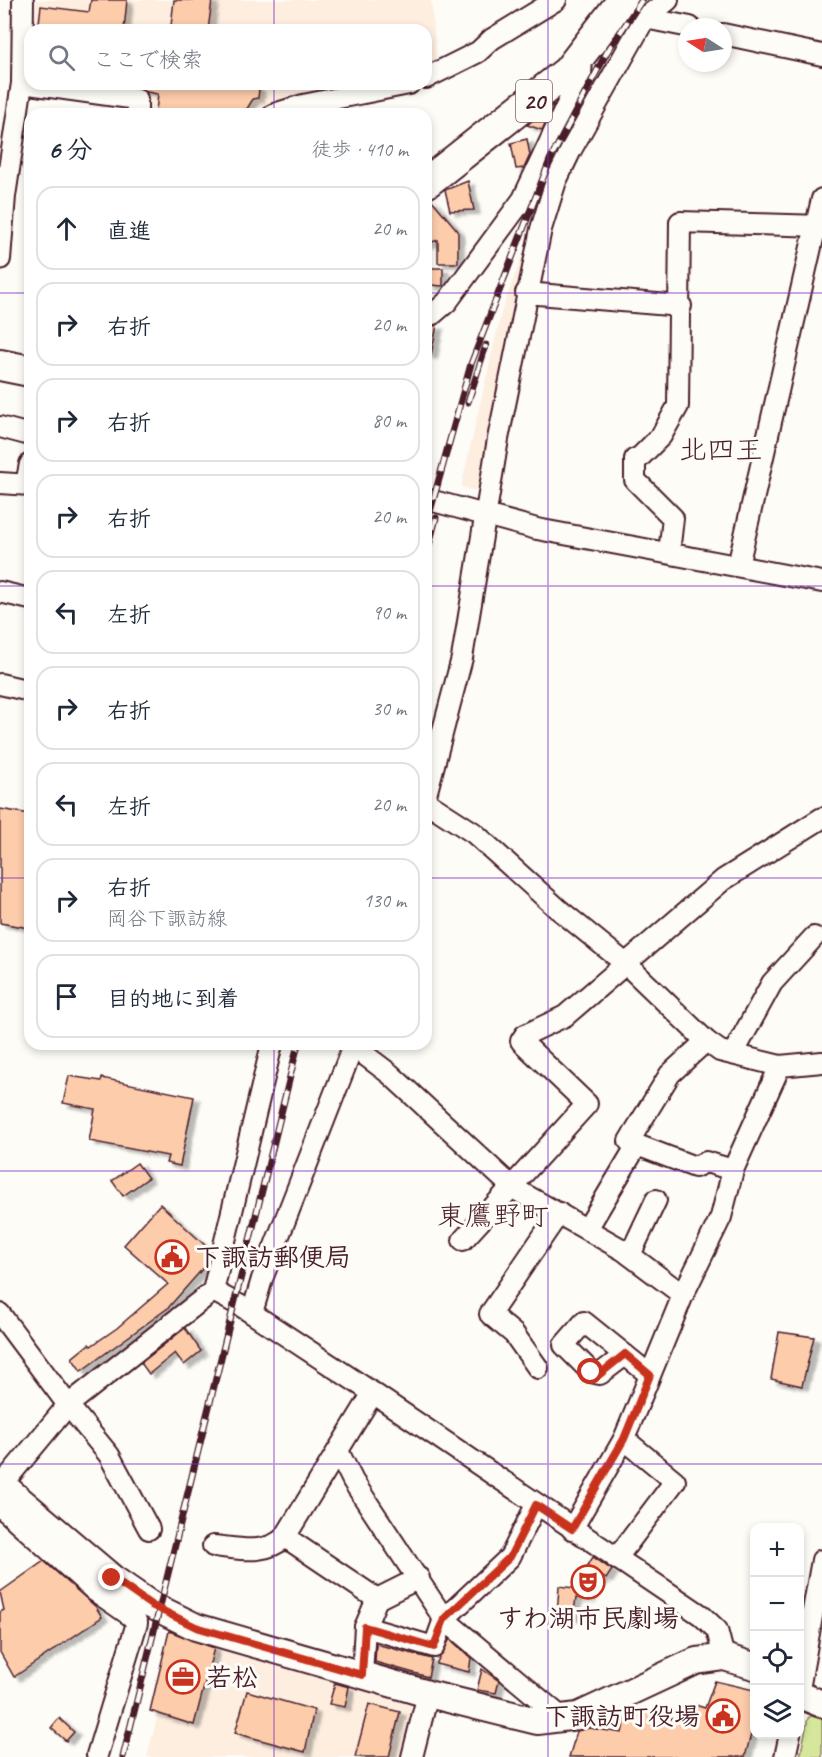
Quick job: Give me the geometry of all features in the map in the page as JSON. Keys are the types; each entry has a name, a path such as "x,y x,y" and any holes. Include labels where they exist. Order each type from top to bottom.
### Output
{"highway":[{"name":"20","path":"432,178 545,92 583,56 622,7"},
{"path":"0,365 24,370"}],"main road":[{"path":"1,1490 112,1578 151,1605 196,1627 428,1694 537,1721 578,1716 696,1661 724,1657 750,1665"},
{"path":"804,1697 822,1704"}],"street":[{"path":"0,259 13,140 22,83 23,0"},
{"path":"432,75 478,52 492,39 556,0"},
{"path":"622,7 669,0"},
{"path":"622,7 678,23"},
{"path":"432,772 462,658 485,515 526,292 556,181 622,7"},
{"path":"732,36 822,55"},
{"path":"432,314 447,302 523,199 581,75 583,56"},
{"path":"72,90 137,99 136,108"},
{"path":"293,108 379,90"},
{"path":"13,140 24,148"},
{"path":"738,567 819,226 822,199"},
{"path":"669,553 673,519 648,497 635,480 635,459 661,436 678,406 681,306 680,222 819,226"},
{"path":"526,292 681,306"},
{"path":"0,427 24,433"},
{"path":"0,483 24,485"},
{"path":"432,501 537,529 822,582"},
{"path":"0,592 24,598"},
{"path":"0,684 24,690"},
{"path":"432,806 474,833 557,908 626,964 706,1041 720,1051 780,1066 822,1062"},
{"path":"463,1240 513,1188 587,1104 521,1041 525,1035 565,1016 723,880 822,818"},
{"path":"733,1054 772,983 814,937"},
{"path":"706,1041 670,1074 628,1141 695,1167 706,1162 733,1170"},
{"path":"97,1755 137,1623 131,1616 95,1591 1,1490 68,1405 213,1291 271,1050"},
{"path":"252,1313 262,1279 352,1050"},
{"path":"360,1050 390,1074 513,1188 630,1255 683,1295"},
{"path":"572,1529 624,1439 683,1295 721,1217 733,1170 780,1066"},
{"path":"586,1229 637,1145"},
{"path":"630,1255 656,1200"},
{"path":"538,1368 514,1334 490,1314 559,1213"},
{"path":"213,1291 252,1313 373,1393 701,1615 717,1630 724,1657"},
{"path":"0,1314 68,1405 109,1455 149,1530"},
{"path":"625,1354 650,1375"},
{"path":"213,1546 266,1550 285,1537 373,1393"},
{"path":"616,1558 675,1481 624,1439"},
{"path":"338,1451 353,1481 444,1619 562,1718"},
{"path":"365,1627 434,1647 444,1619 510,1557 536,1505"},
{"path":"285,1537 377,1599"},
{"path":"804,1665 819,1594 822,1560"},
{"path":"362,1675 365,1627 377,1599 419,1578"},
{"path":"412,1757 428,1694"},
{"path":"785,1757 789,1739"}],"shaded area":[{"path":"36,0 431,0 437,64 432,71 432,24 35,24"},
{"path":"101,90 418,90 331,108 147,108 148,97"},
{"path":"538,218 507,347 481,492 461,487 502,310"},
{"path":"177,1638 406,1698 415,1713 403,1757 147,1757"}],"green space":[{"path":"811,1716 822,1719 822,1757 800,1757 808,1718"}],"building":[{"path":"91,0 127,0 125,24 39,23 41,6 89,12"},
{"path":"174,0 212,0 209,24 171,24"},
{"path":"143,90 259,90 258,98 253,99 247,108 156,108 158,94"},
{"path":"554,104 542,130 527,125"},
{"path":"527,139 530,155 524,168 516,169 511,143"},
{"path":"468,181 474,210 450,211 445,190"},
{"path":"432,200 458,231 458,263 438,263 438,240 432,242"},
{"path":"432,268 443,268 443,286 432,285"},
{"path":"437,325 432,350 432,326"},
{"path":"0,809 24,813 24,927 0,923"},
{"path":"69,1076 101,1081 102,1078 194,1097 180,1166 166,1163 168,1156 89,1141 95,1109 63,1103"},
{"path":"137,1163 148,1178 123,1196 112,1181"},
{"name":"下諏訪郵便局","path":"160,1204 208,1248 205,1266 168,1308 81,1371 72,1358 89,1344 91,1346 117,1328 168,1284 124,1245"},
{"path":"185,1328 201,1351 184,1365 175,1353 149,1374 141,1363"},
{"path":"779,1332 814,1337 802,1386 771,1379"},
{"name":"すわ湖市民劇場","path":"593,1557 612,1570 606,1579 603,1577 589,1598 576,1598 573,1618 557,1616 559,1586 574,1588"},
{"path":"44,1561 96,1607 102,1617 14,1677 0,1652 0,1612 4,1610 0,1592"},
{"name":"若松","path":"169,1631 214,1648 194,1725 150,1711"},
{"path":"450,1639 471,1658 469,1672 436,1664"},
{"path":"376,1644 432,1659 428,1677 375,1662"},
{"path":"482,1669 499,1681 496,1693 477,1690"},
{"path":"715,1681 750,1689 750,1738 745,1757 569,1757 577,1731 589,1728 622,1733 627,1710 632,1707 690,1724 695,1705 705,1708"},
{"path":"335,1683 349,1687 345,1707 329,1704"},
{"path":"247,1691 314,1710 305,1752 235,1733"},
{"path":"369,1704 400,1712 389,1757 355,1757"},
{"path":"59,1718 74,1732 66,1741 51,1728"}],"railway":[{"path":"432,504 471,364 550,160 607,52 642,0"},
{"path":"468,402 486,345"},
{"path":"432,533 436,518"},
{"path":"123,1757 297,1050"}],"place":[{"name":"下諏訪郵便局","path":"172,1257"},
{"name":"すわ湖市民劇場","path":"588,1582"},
{"name":"若松","path":"183,1677"},
{"name":"下諏訪町役場","path":"723,1716"}],"district":[{"name":"北四王","path":"721,449"},
{"name":"東鷹野町","path":"493,1215"}],"route":[{"path":"112,1578 151,1605 196,1627 362,1675 365,1627 434,1647 444,1619 510,1557 536,1505 572,1529 624,1439 650,1375 625,1354 600,1374 591,1372"}]}
